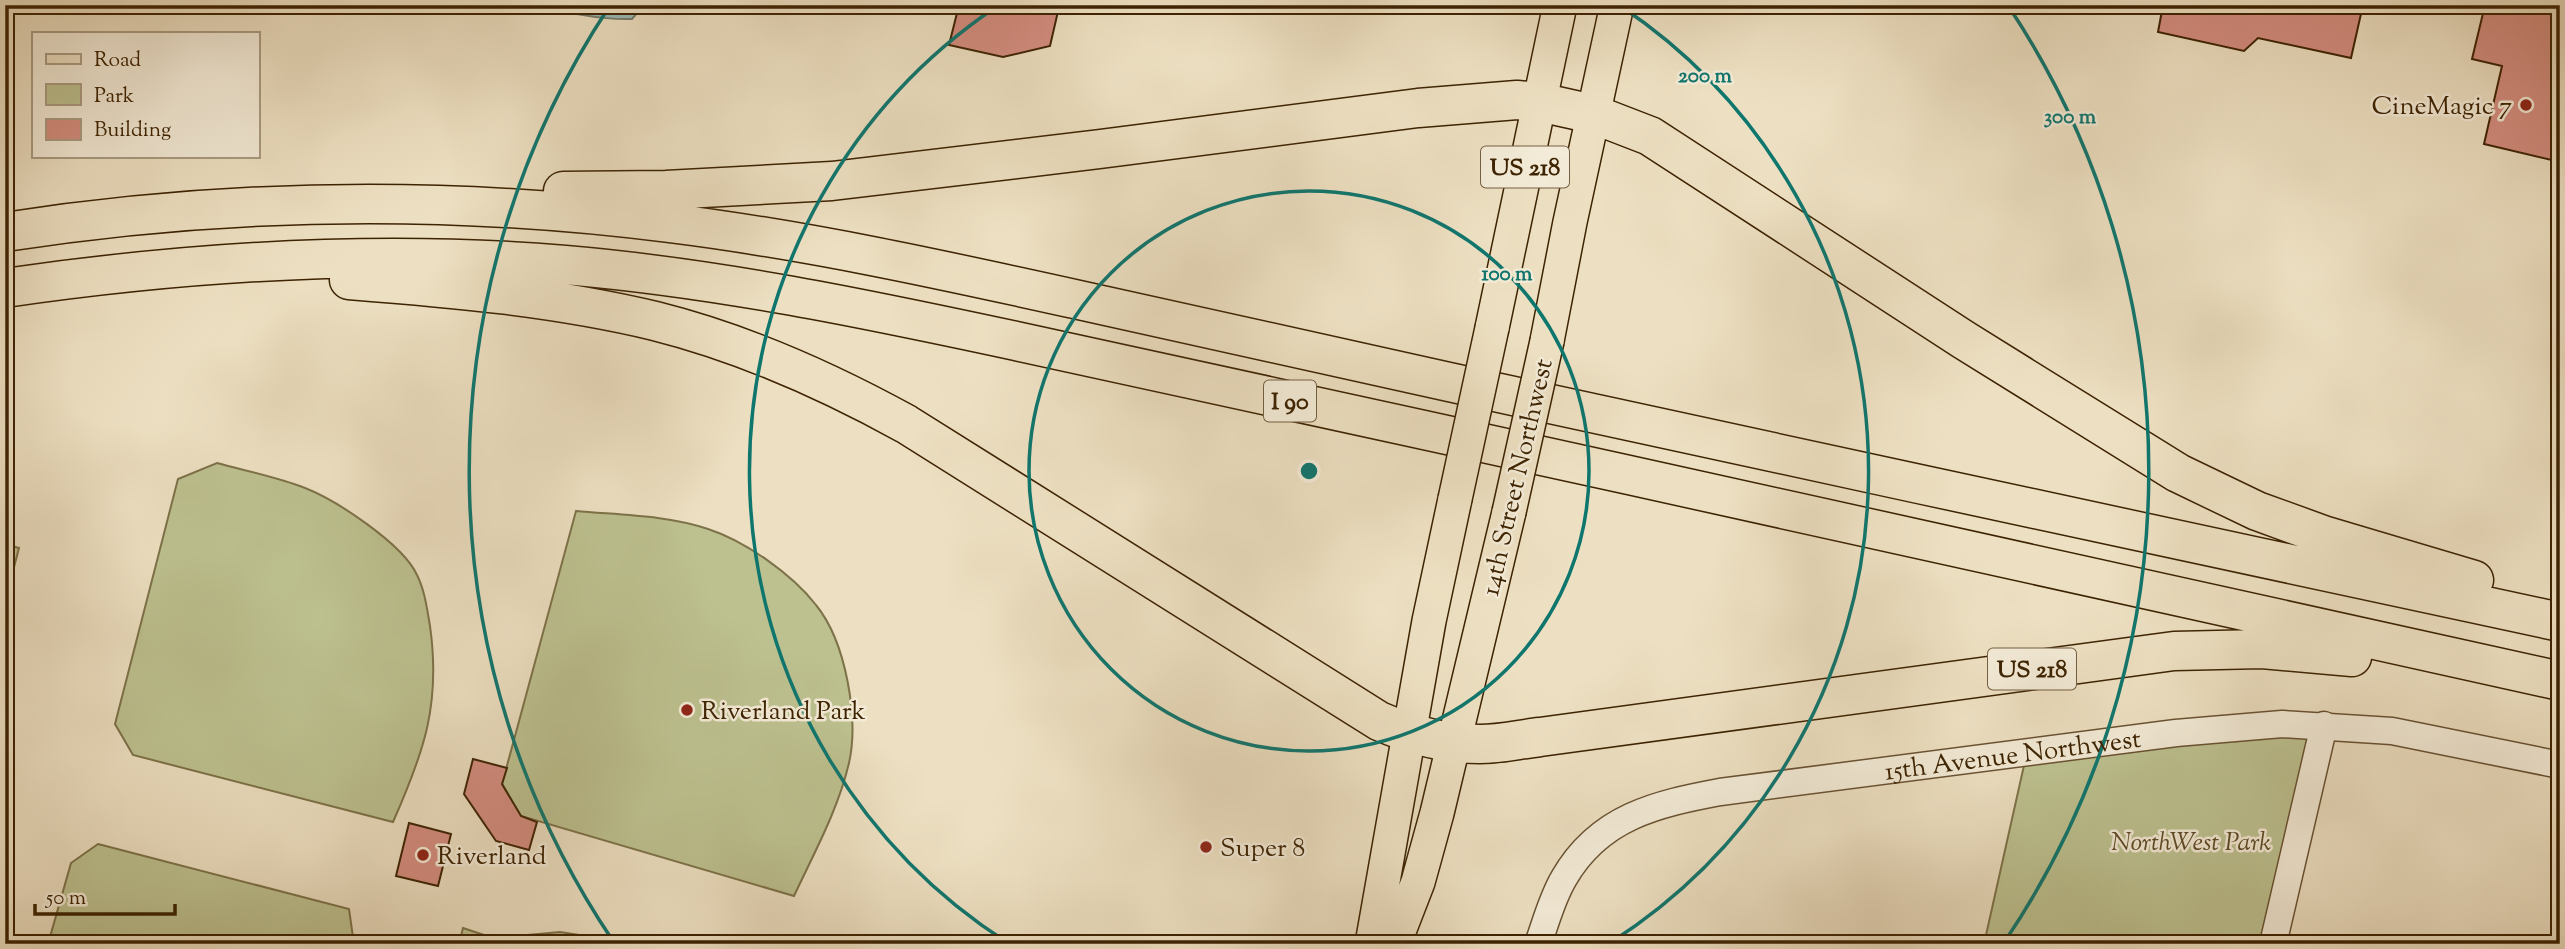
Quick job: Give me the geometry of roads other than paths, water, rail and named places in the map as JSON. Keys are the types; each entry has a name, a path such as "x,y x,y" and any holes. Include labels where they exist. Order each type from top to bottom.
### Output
{"highway":[{"path":"216,207 357,195 666,190 832,181 1418,108 1517,100 1539,102 1593,114 1640,132 1672,149 1964,340 2178,473 2257,511 2560,607"},
{"name":"I 90","path":"5,232 110,217 216,207 332,204 520,210 668,223 805,244 947,271 2560,622"},
{"name":"I 90","path":"5,288 119,272 244,262 374,257 551,264 624,271 801,296 1811,514 2560,681"},
{"path":"119,272 297,275 513,296 568,303 646,319 740,348 819,379 906,424 1350,705 1379,722 1408,734"},
{"name":"US 218","path":"1408,734 1454,743 1482,744 2117,658 2212,649 2311,651 2560,691"}],"main road":[{"name":"14th Street Northwest","path":"1372,944 1408,734 1455,499 1560,5"},
{"name":"14th Street Northwest","path":"1394,944 1418,882 1437,813 1509,512 1617,5"}],"street":[{"name":"15th Avenue Northwest","path":"1538,944 1563,878 1578,856 1598,836 1620,821 1677,800 1720,792 2176,733 2282,724 2324,725 2421,736 2560,765"},
{"path":"2273,944 2324,725"}],"water":[{"path":"538,5 644,5 632,19 620,19"}],"place":[{"name":"CineMagic 7","path":"2526,105"},
{"name":"Riverland Park","path":"687,710"},
{"name":"Super 8","path":"1206,847"},
{"name":"Riverland","path":"423,855"}],"park label":[{"name":"NorthWest Park","path":"2191,841"}]}
